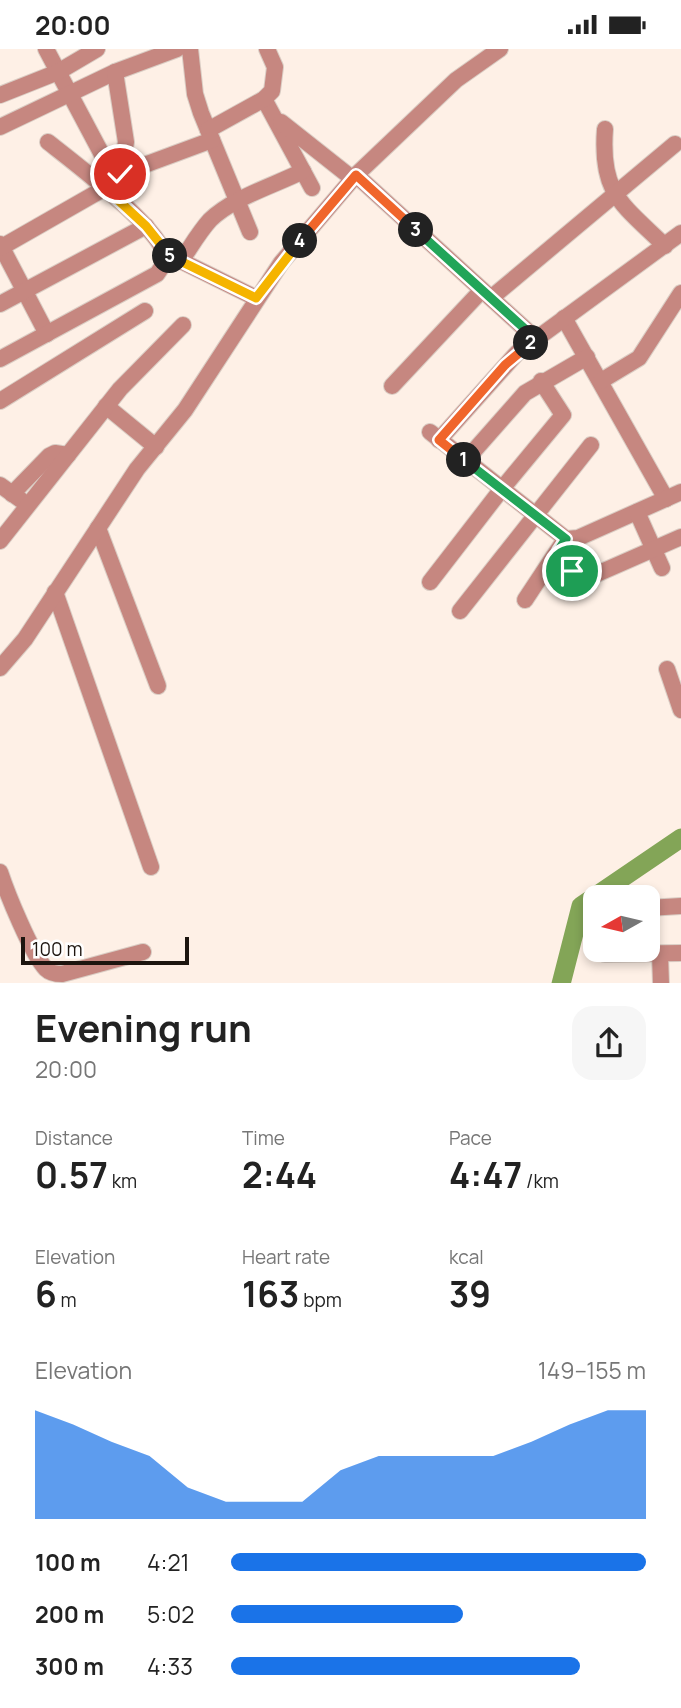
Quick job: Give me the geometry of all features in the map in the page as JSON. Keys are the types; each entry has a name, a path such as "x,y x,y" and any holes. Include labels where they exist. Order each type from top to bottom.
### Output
{"street":[{"path":"46,49 114,180 146,226 174,257 256,298"},
{"path":"0,95 58,72 97,49"},
{"path":"0,127 115,72 177,49"},
{"path":"190,49 195,94 250,232"},
{"path":"47,334 0,246 114,180 210,135 264,99 272,92 276,80 275,67 267,49"},
{"path":"0,668 6,648 55,592 98,528 185,410 281,263 354,177 456,80 500,49"},
{"path":"114,180 126,142 115,72"},
{"path":"264,99 312,188"},
{"path":"274,117 354,177 536,339"},
{"path":"605,128 606,175 615,195 665,246"},
{"path":"48,142 114,180"},
{"path":"393,386 486,294 615,195 675,144"},
{"path":"0,359 157,274 211,220 237,202 303,171"},
{"path":"0,304 146,226"},
{"path":"681,233 536,339 505,365 434,436 536,518 562,545 572,571 581,578 590,577 681,537"},
{"path":"601,381 639,358 679,300"},
{"path":"0,401 145,311"},
{"path":"526,600 562,545 673,496 564,318"},
{"path":"0,541 120,389 183,325"},
{"path":"466,461 525,393 541,381 587,357"},
{"path":"430,582 501,489 563,415 560,406 541,381"},
{"path":"106,406 156,447"},
{"path":"460,611 591,445"},
{"path":"29,505 4,489 49,456 55,453 68,455"},
{"path":"637,512 662,568"},
{"path":"98,528 158,686"},
{"path":"55,592 151,867"},
{"path":"667,669 681,710"},
{"path":"0,872 30,941 46,968 52,973 62,974 143,952"},
{"path":"660,907 681,906"},
{"path":"661,983 660,954 681,953"}],"waterway":[{"path":"561,983 581,906 681,838"}],"route":[{"path":"120,174 105,188 146,226 164,247 166,254 256,298 281,263 356,175 536,339 505,365 439,440 566,539 558,551 572,571"}]}
